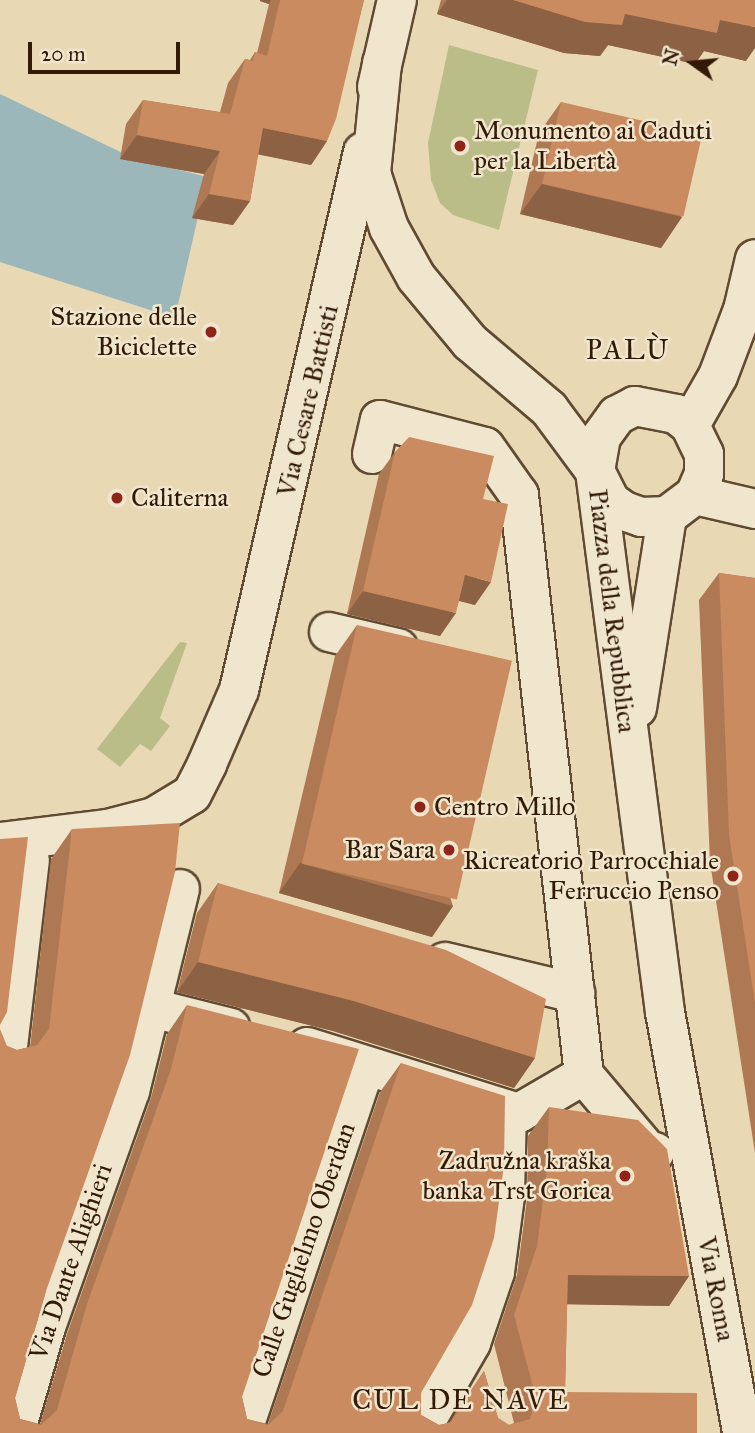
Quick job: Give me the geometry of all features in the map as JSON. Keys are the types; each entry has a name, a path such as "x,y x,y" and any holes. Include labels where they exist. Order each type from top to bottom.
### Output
{"street":[{"name":"Via Cesare Battisti","path":"15,851 154,817 192,794 224,731 239,690 331,300 397,0"},
{"path":"382,63 371,173 389,228 416,277 470,342 549,409 595,471 610,501 624,511 641,517 681,506 755,509"},
{"path":"690,425 722,365 743,310 755,259"},
{"path":"595,471 601,437 617,415 635,406 676,414 690,425 704,454 704,474 681,506"},
{"path":"372,454 380,420 485,447 519,495 584,1075 649,1152 676,1149"},
{"name":"Piazza della Repubblica","path":"595,471 676,1149"},
{"name":"Piazza della Repubblica","path":"630,752 681,506"},
{"path":"329,632 435,656"},
{"path":"501,672 540,682"},
{"path":"11,1059 15,851"},
{"name":"Via Dante Alighieri","path":"15,1433 46,1327 152,1008 180,889"},
{"path":"419,956 575,993"},
{"path":"152,1008 270,1038 513,1112 584,1075"},
{"name":"Calle Guglielmo Oberdan","path":"243,1433 365,1068"},
{"path":"419,1433 471,1343 495,1272 513,1112"},
{"name":"Via Roma","path":"676,1149 745,1410"},
{"path":"471,1343 484,1395"}],"green space":[{"path":"449,45 538,70 499,230 453,215 440,203 431,180 428,143"},
{"path":"180,642 187,643 160,718 170,726 151,751 140,744 120,767 97,749"}],"water":[{"path":"0,94 133,158 207,177 175,318 0,262"}],"building":[{"path":"280,0 364,0 336,119 327,141 263,128 250,201 209,194 220,151 137,135 143,100 230,114 245,59 253,61 255,52 267,56"},
{"path":"513,0 755,0 755,27 720,20 717,33 625,14 622,25 585,22"},
{"path":"561,102 702,135 683,216 542,184"},
{"path":"409,437 494,456 483,499 508,504 491,582 465,575 456,613 363,591 395,452"},
{"path":"719,573 755,578 755,1003 729,835"},
{"path":"357,625 512,661 457,899 302,864"},
{"path":"180,823 175,872 130,1055 46,1291 15,1398 20,1419 41,1425 57,1410 87,1304 171,1069 187,1005 359,1049 242,1397 247,1419 268,1425 283,1411 401,1063 505,1096 504,1165 494,1238 472,1305 421,1393 421,1415 439,1425 451,1422 484,1371 498,1418 509,1425 530,1419 536,1398 514,1315 537,1246 547,1169 549,1107 638,1120 667,1149 689,1276 568,1275 565,1392 697,1393 697,1433 0,1433 0,1029 7,1046 17,1050 37,1045 49,1029 72,829"},
{"path":"28,837 7,1012 0,1025 0,839"},
{"path":"218,883 446,950 546,999 535,1058 354,1001 198,962"}],"place":[{"name":"Monumento ai Caduti per la Libertà","path":"460,146"},
{"name":"Stazione delle Biciclette","path":"211,332"},
{"name":"Caliterna","path":"117,498"},
{"name":"Centro Millo","path":"420,807"},
{"name":"Bar Sara","path":"449,850"},
{"name":"Ricreatorio Parrocchiale Ferruccio Penso","path":"733,876"},
{"name":"Zadružna kraška banka Trst Gorica","path":"625,1176"}],"district":[{"name":"PALÙ","path":"628,350"},
{"name":"CUL DE NAVE","path":"461,1400"}]}
